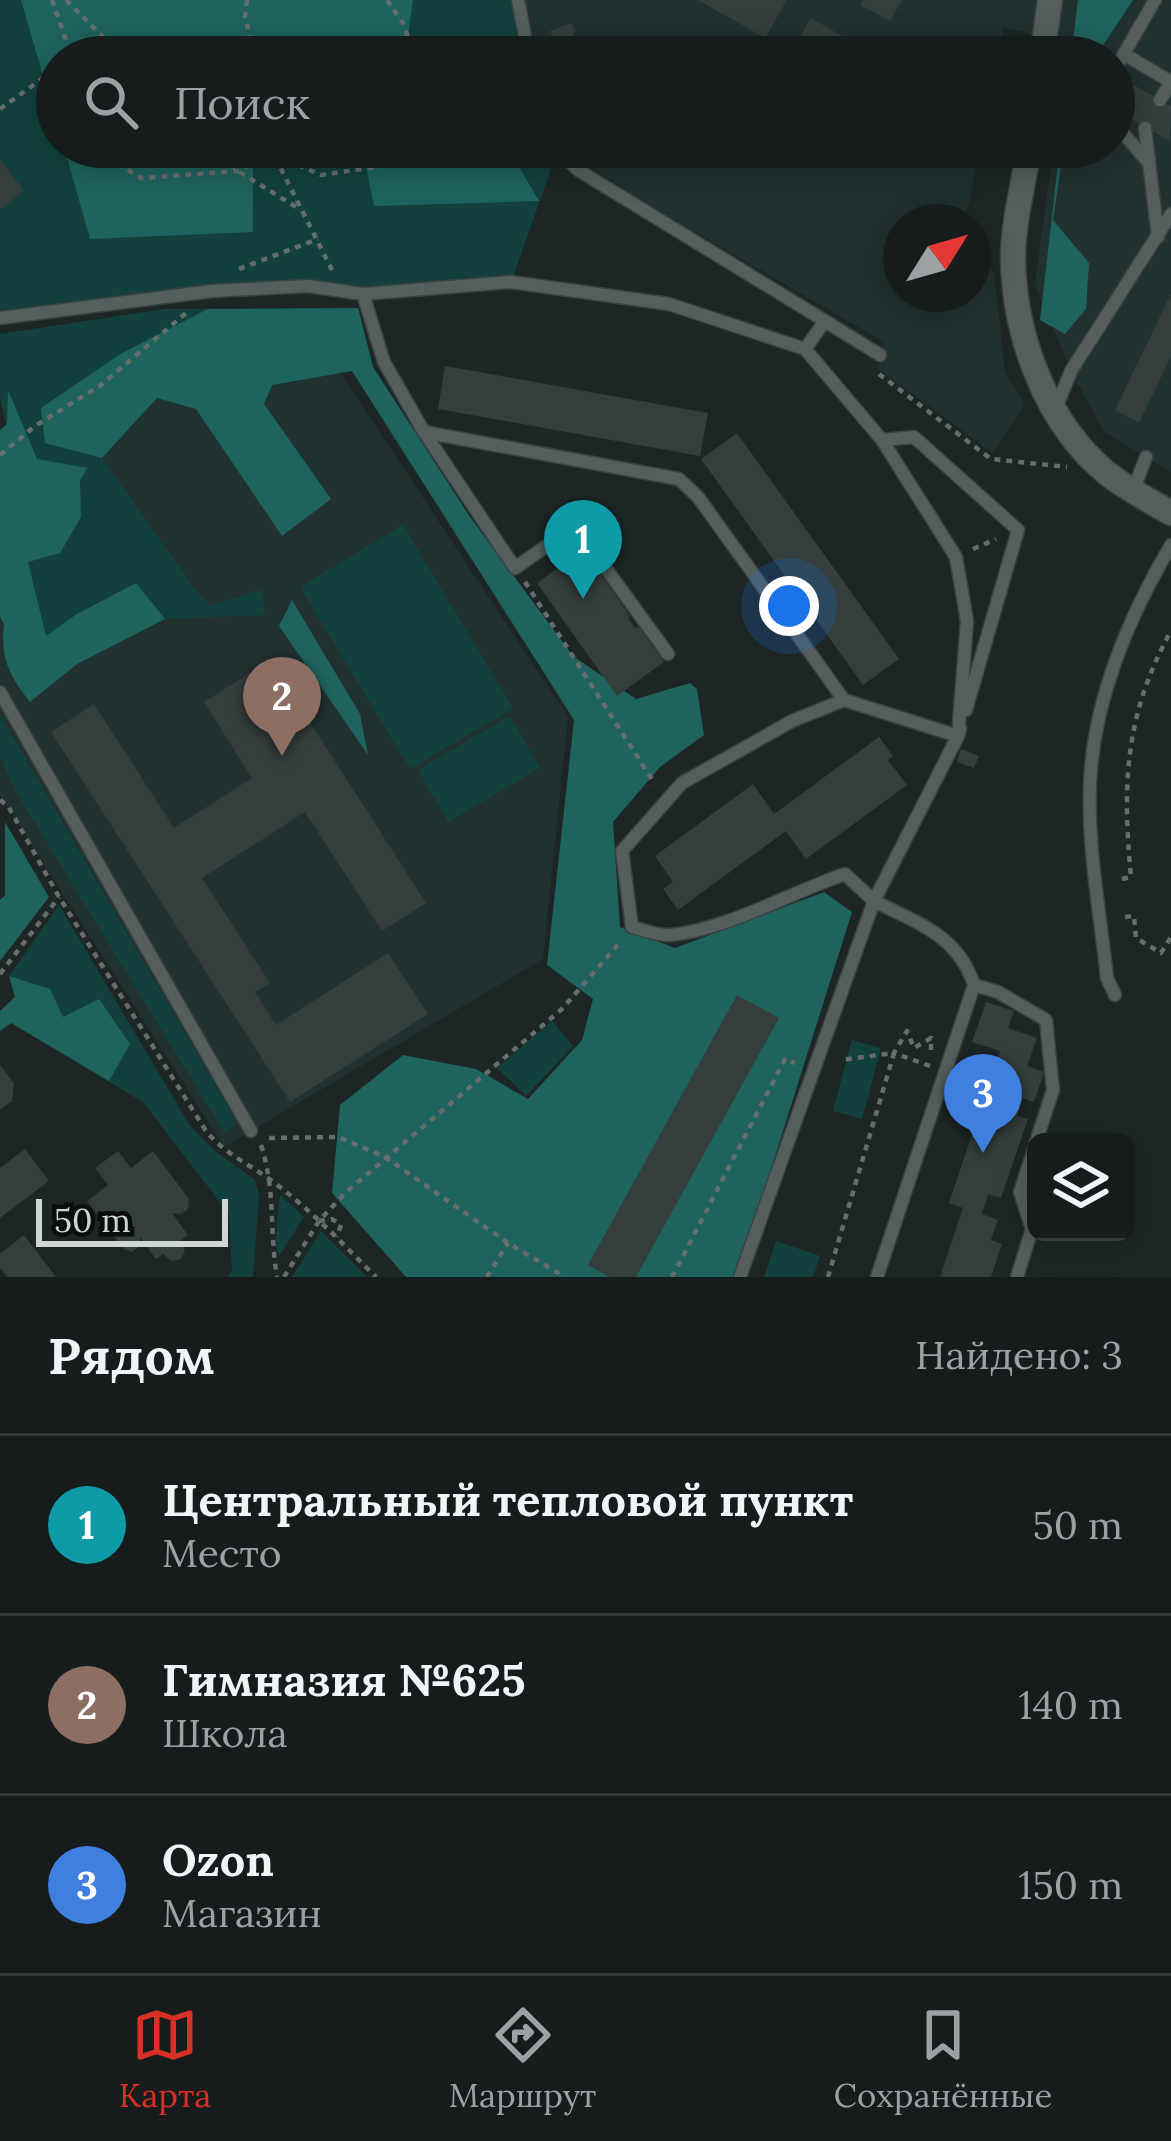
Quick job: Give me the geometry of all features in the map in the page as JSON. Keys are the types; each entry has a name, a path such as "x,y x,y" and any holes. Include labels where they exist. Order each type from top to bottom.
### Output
{"street":[{"path":"1045,36 1050,0"},
{"path":"1026,168 1013,257 1024,347 1055,410 1105,472 1171,513"}],"lane":[{"path":"518,0 525,36"},
{"path":"1134,36 1155,0"},
{"path":"1135,61 1171,82 1160,100"},
{"path":"1145,128 1158,238"},
{"path":"1135,147 1151,165"},
{"path":"576,168 874,351"},
{"path":"1055,410 1071,371 1171,214"},
{"path":"0,318 212,291 308,286 363,293 511,282 669,304 806,350 883,440 956,556 967,621 958,736"},
{"path":"363,293 384,362 424,432 515,568 575,526 668,654"},
{"path":"806,350 825,321"},
{"path":"424,432 679,479 698,497 844,700 958,736"},
{"path":"740,1277 874,901 958,736 1018,530 914,437 883,440"},
{"path":"1133,491 1146,457"},
{"path":"1115,994 1107,978 1093,854 1091,769 1103,697 1120,646 1171,545"},
{"path":"0,692 250,1131"},
{"path":"844,700 792,721 682,784 622,851 632,927 666,936 722,924 845,874 874,901 948,938 968,967 974,985 878,1277"},
{"path":"974,985 998,992 1046,1019 1053,1090 1039,1133"},
{"path":"1027,1170 1020,1192 1027,1214"},
{"path":"1017,1277 1028,1241"}],"path":[{"path":"52,0 65,36"},
{"path":"66,0 102,36"},
{"path":"247,0 244,17 249,36"},
{"path":"387,0 408,36"},
{"path":"0,109 36,83"},
{"path":"124,168 141,178 243,168"},
{"path":"235,168 305,212"},
{"path":"280,168 329,265"},
{"path":"307,168 321,175 368,168"},
{"path":"229,277 238,269 318,239"},
{"path":"0,455 35,426 100,385 198,302"},
{"path":"874,351 872,364 881,375 991,459 1105,472"},
{"path":"956,556 1018,530"},
{"path":"515,568 666,801"},
{"path":"1122,879 1131,877 1125,817 1126,761 1133,723 1153,663 1171,631"},
{"path":"0,800 8,806 59,897 206,1131 222,1150 272,1181 320,1221 376,1277"},
{"path":"0,974 59,897"},
{"path":"1125,917 1134,916 1136,938 1161,953 1171,937"},
{"path":"280,1277 320,1221 385,1156 562,1009 612,950"},
{"path":"828,1277 894,1053 907,1031 914,1048 931,1038 932,1056 954,1050"},
{"path":"840,1060 894,1053 946,1072"},
{"path":"672,1277 785,1059 813,1070"},
{"path":"280,1277 271,1242 272,1181 259,1139 338,1137 385,1156 565,1277"},
{"path":"320,1221 332,1219 341,1225 337,1239"},
{"path":"487,1277 508,1243"}],"shaded area":[{"path":"0,0 523,0 529,36 36,36 36,168 552,168 511,282 363,294 308,286 0,318"},
{"path":"21,0 413,0 408,36 36,36 36,52"},
{"path":"523,0 1171,0 1171,472 1104,432 1071,371 1035,285 1050,168 1135,168 1135,36 1038,36 1004,27 1002,36 529,36"},
{"path":"1078,0 1133,0 1109,36 1074,36"},
{"path":"70,168 253,168 253,232 90,239"},
{"path":"366,168 520,168 539,201 374,206"},
{"path":"592,168 976,168 969,204 883,204 883,312 991,312 991,271 994,273 1005,372 1025,405 993,453 877,368 884,342"},
{"path":"1058,168 1061,168 1053,220 1089,263 1086,309 1065,334 1040,320"},
{"path":"358,308 373,367 470,517 453,524 352,371 273,385 264,404 331,499 282,536 196,409 157,398 102,458 211,606 262,589 265,615 165,619 77,664 30,702 8,666 0,616 0,430 6,424 0,398 0,334 164,309"},
{"path":"358,308 373,367 470,517 573,656 636,699 690,683 697,689 704,735 660,767 613,822 620,927 675,948 824,892 852,912 737,1277 406,1277 332,1193 340,1105 403,1055 476,1069 528,1099 582,1040 593,999 547,965 574,720 352,371 272,385 264,404 331,499 282,536 196,409 157,398 102,458 45,443 41,408 122,353 208,309"},
{"path":"324,348 568,717 543,959 224,1147 0,795 0,460 59,414"},
{"path":"8,390 37,459 87,468 80,481 81,517 60,553 28,562 46,636 136,583 165,619 77,664 30,702 8,666 0,616 0,430 7,424"},
{"path":"403,525 513,708 410,769 300,587"},
{"path":"292,600 360,714 368,755 279,626"},
{"path":"0,715 237,1123 224,1132 16,792 0,757"},
{"path":"510,716 540,768 448,822 418,770"},
{"path":"5,822 49,897 0,961 0,900 5,895"},
{"path":"59,905 190,1126 255,1180 259,1196 253,1277 227,1277 232,1272 229,1214 143,1102 11,1023 0,1031 0,1011 15,997 9,976"},
{"path":"9,976 50,989 63,1017 99,999 130,1044 109,1081 11,1023 0,1031 0,1011 15,997"},
{"path":"552,1021 573,1046 526,1096 497,1068"},
{"path":"852,1040 881,1048 862,1119 833,1111"},
{"path":"280,1195 304,1217 279,1256 275,1244"},
{"path":"321,1231 367,1277 292,1277"},
{"path":"776,1241 820,1256 813,1277 764,1277"}],"building":[{"path":"698,0 787,0 766,36"},
{"path":"863,0 902,0 890,21 860,5"},
{"path":"811,18 842,36 800,36"},
{"path":"571,23 576,30 574,36 552,36 550,31"},
{"path":"1135,86 1171,106 1170,141 1135,121"},
{"path":"0,159 24,191 0,210"},
{"path":"1171,294 1171,356 1139,423 1115,410"},
{"path":"445,366 708,413 700,456 438,409"},
{"path":"737,433 899,659 863,685 701,459"},
{"path":"583,550 664,662 617,696 537,583"},
{"path":"270,660 426,903 382,931 305,812 202,878 270,983 255,992 276,1025 388,953 428,1014 290,1102 51,732 94,704 174,828 252,778 204,702"},
{"path":"879,737 893,756 888,760 907,785 806,859 786,831 678,910 663,889 673,882 655,856 753,784 774,814"},
{"path":"961,749 979,756 974,768 957,762"},
{"path":"737,995 779,1018 636,1277 609,1277 588,1265"},
{"path":"986,1002 1014,1011 1008,1028 1037,1038 1027,1066 1044,1072 1034,1102 1023,1098 1017,1116 1028,1119 1001,1198 988,1194 982,1214 998,1220 991,1240 1002,1244 991,1277 940,1277 963,1208 949,1203 1000,1051 972,1042"},
{"path":"0,1065 14,1083 12,1101 0,1110"},
{"path":"25,1149 49,1181 0,1218 0,1168"},
{"path":"118,1151 131,1168 153,1151 189,1199 188,1209 172,1213 188,1235 181,1240 185,1251 181,1259 172,1261 163,1254 156,1259 140,1237 140,1246 132,1252 124,1249 87,1201 108,1185 95,1168"},
{"path":"24,1235 56,1277 7,1277 0,1268 0,1254"}],"place":[{"name":"Центральный тепловой пункт","path":"583,599"},
{"name":"Гимназия №625","path":"282,756"},
{"name":"Ozon","path":"983,1153"}]}
